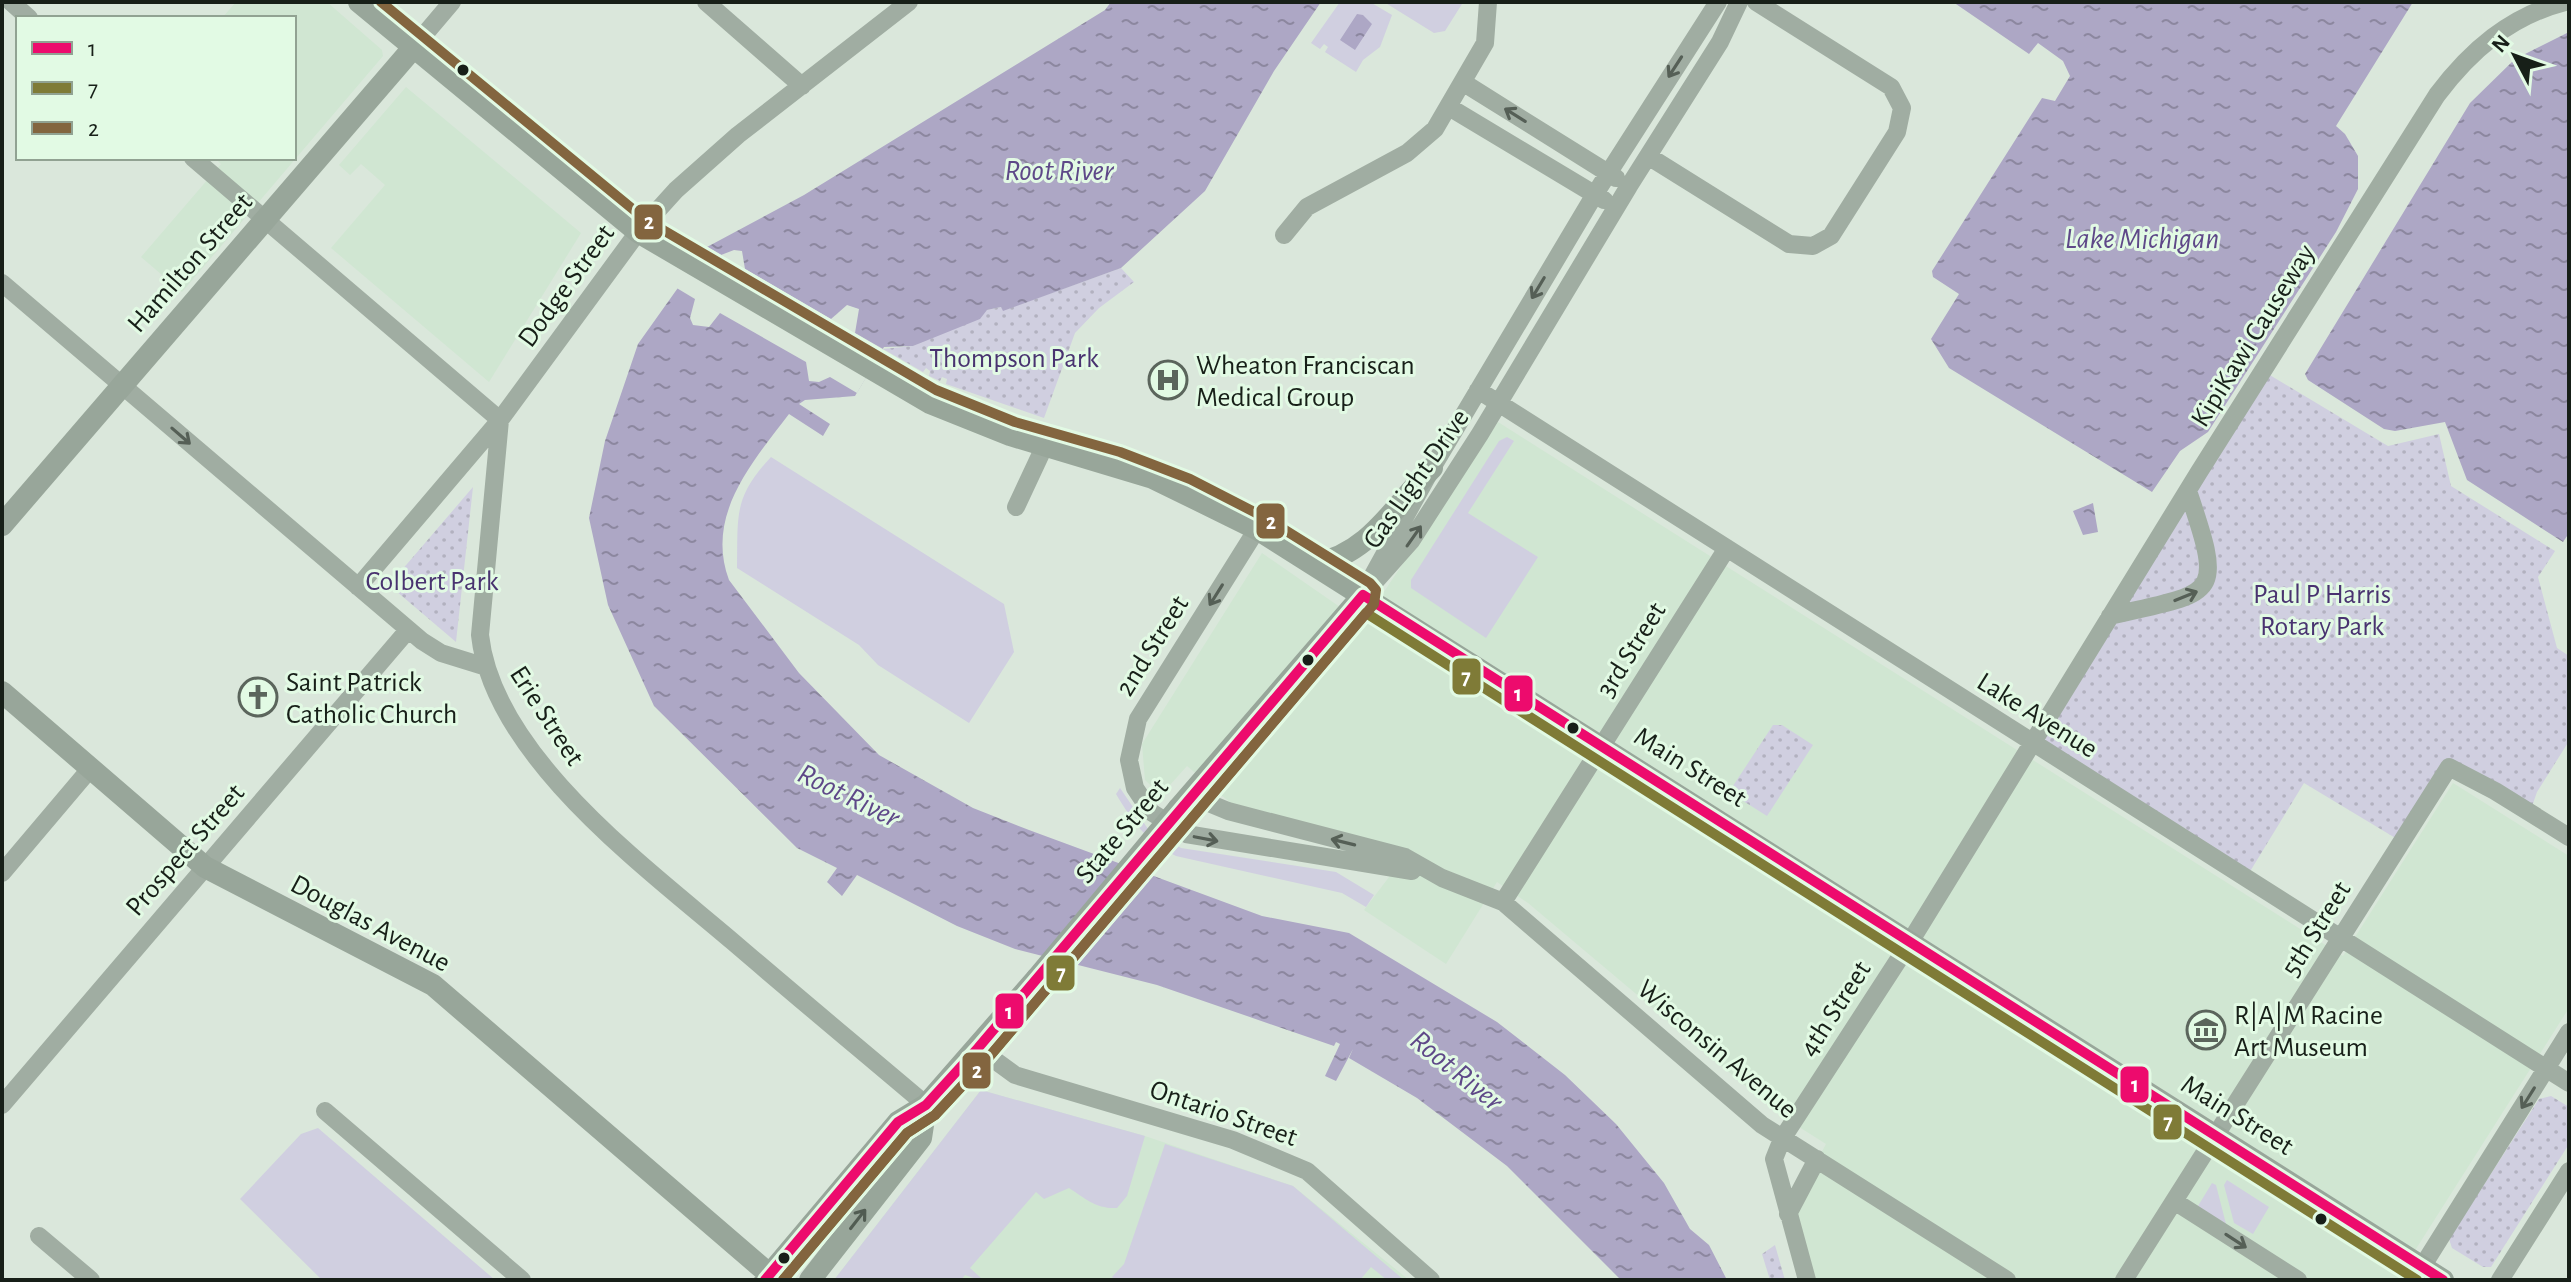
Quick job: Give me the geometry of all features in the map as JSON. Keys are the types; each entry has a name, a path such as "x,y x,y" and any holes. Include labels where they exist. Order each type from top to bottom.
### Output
{"main road":[{"name":"Main Street","path":"359,2 638,232 682,260 873,371 959,416 1153,478 1257,529 2443,1280"},
{"name":"Hamilton Street","path":"2,525 413,48"},
{"path":"1314,564 1336,559 1357,548 1432,468"},
{"name":"State Street","path":"770,1278 898,1122 926,1105 978,1048 1194,790 1363,595"},
{"name":"Douglas Avenue","path":"2,692 205,867 433,985 770,1278"},
{"name":"State Street","path":"810,1280 921,1138 926,1105"}],"street":[{"path":"11,2 27,16"},
{"name":"Hamilton Street","path":"413,48 452,2"},
{"path":"706,2 802,86"},
{"name":"Dodge Street","path":"358,587 500,420 638,232 707,160 909,2"},
{"path":"1284,235 1299,215 1318,200 1423,142 1449,107 1485,43 1488,2"},
{"name":"Gas Light Drive","path":"1363,595 1432,468 1595,194 1718,2"},
{"name":"Gas Light Drive","path":"1363,595 1411,541 1499,404 1616,207 1720,42 1739,2"},
{"path":"1648,156 1789,244 1813,246 1831,236 1897,132 1902,108 1891,87 1756,2"},
{"name":"KipiKawi Causeway","path":"2031,744 2455,72 2494,35 2565,2"},
{"path":"1464,83 1629,186"},
{"path":"1449,107 1616,207"},
{"path":"195,160 500,420 480,635 483,666"},
{"name":"Erie Street","path":"2,283 408,630 441,653 483,666 510,717 581,811 926,1105"},
{"name":"Lake Avenue","path":"1478,390 2569,1083"},
{"path":"1016,507 1045,445"},
{"path":"2110,616 2179,600 2204,587 2211,571 2210,554 2188,491"},
{"name":"2nd Street","path":"1142,800 1129,760 1138,719 1257,529"},
{"name":"3rd Street","path":"1503,902 1727,548"},
{"name":"Prospect Street","path":"2,1105 408,630"},
{"name":"4th Street","path":"1782,1139 1910,942 2031,744"},
{"name":"5th Street","path":"2124,1280 2449,767 2495,791 2569,837"},
{"path":"2,873 90,769"},
{"name":"Wisconsin Avenue","path":"1194,790 1211,804 1228,811 1405,857 1442,878 1503,902 1782,1139 2007,1280"},
{"name":"Wisconsin Avenue","path":"1142,800 1167,826 1186,834 1373,863 1442,878"},
{"path":"2422,1267 2569,1032"},
{"name":"Ontario Street","path":"978,1048 1015,1075 1233,1140 1307,1171 1428,1278"},
{"path":"325,1111 522,1280"},
{"path":"1782,1139 1774,1159 1807,1280"},
{"path":"1788,1214 1817,1159"},
{"path":"2500,1280 2569,1171"},
{"path":"2174,1201 2298,1280"},
{"path":"39,1236 91,1280"}],"shaded area":[{"path":"236,2 327,2 382,50 383,56 296,158 296,16 224,16"},
{"path":"406,87 581,233 489,382 331,248 385,185 361,164 350,175 339,165"},
{"path":"217,160 294,160 182,292 141,257 221,164"},
{"path":"1498,422 2343,956 2453,783 2569,856 2569,1008 2400,1274 2413,1280 1815,1280 1795,1209 1796,1199 1826,1144 1780,1115 1528,903 1497,882 1446,964 1364,910 1405,856 1233,805 1187,766 1161,795 1145,780 1142,744 1262,553 1363,623"},
{"path":"981,1090 1145,1136 1293,1186 1409,1280 834,1280"}],"green space":[{"path":"1340,2 1370,2 1392,15 1380,47 1363,60 1356,72 1325,52 1328,47 1324,44 1320,49 1311,43"},
{"path":"1384,2 1462,4 1445,31 1434,33"},
{"name":"Thompson Park","path":"1121,268 1134,282 1099,308 1075,333 1044,418 946,384 947,379 942,377 940,381 929,376 930,371 926,368 923,372 883,349 913,346 987,310 1001,307 1004,310"},
{"name":"Paul P Harris Rotary Park","path":"2263,371 2388,446 2439,434 2451,486 2555,551 2538,577 2557,648 2569,656 2569,741 2537,792 2530,812 2449,768 2402,842 2304,783 2246,878 2031,744"},
{"path":"1507,437 1514,441 1468,513 1538,557 1486,638 1411,588 1411,580 1499,441"},
{"path":"771,457 1004,604 1014,652 969,723 878,665 859,645 737,568 740,508 750,484"},
{"name":"Colbert Park","path":"473,487 456,642 389,585"},
{"path":"1773,725 1782,725 1813,745 1767,816 1729,792"},
{"path":"1120,788 1148,829 1181,848 1336,872 1374,895 1366,907 1342,893 1176,856 1148,837 1134,822 1116,794"},
{"path":"981,1090 1145,1136 1127,1196 1117,1208 1110,1208 1092,1202 1069,1188 1044,1199 1036,1192 970,1268 981,1278 979,1280 965,1275 961,1280 834,1280"},
{"path":"2551,1096 2569,1107 2569,1144 2491,1267 2483,1267 2452,1248 2449,1239 2539,1099"},
{"path":"318,1128 495,1280 322,1280 240,1199 301,1134"},
{"path":"1165,1144 1293,1186 1404,1280 1387,1280 1371,1267 1360,1280 1115,1280 1112,1277 1124,1264"},
{"path":"2227,1180 2269,1207 2253,1234 2234,1223 2224,1185"},
{"path":"2212,1183 2216,1185 2226,1224 2198,1206"},
{"path":"1775,1245 1785,1280 1770,1280 1762,1254"}],"water":[{"name":"Root River","path":"1111,2 1321,2 1274,71 1205,191 1121,268 1003,311 1001,307 987,310 980,319 913,346 884,347 855,396 805,400 799,404 830,424 823,436 789,414 747,471 728,512 723,534 723,556 729,580 799,673 879,755 973,808 1029,830 1262,916 1349,933 1497,1022 1565,1075 1616,1124 1664,1183 1690,1229 1709,1245 1727,1280 1621,1280 1507,1166 1417,1098 1349,1058 1353,1049 1336,1081 1325,1076 1340,1044 1336,1042 1334,1046 1157,985 1015,949 957,926 857,875 842,896 827,882 837,868 797,848 654,706 608,605 589,518 605,441 638,344 707,247 804,195 1105,10"},
{"name":"Lake Michigan","path":"1953,2 2413,2 2336,126 2345,134 2358,156 2358,189 2336,232 2208,432 2180,451 2152,492 1949,368 1931,339 1959,294 1933,277 1932,271 2042,98 2055,101 2070,76 2063,61 2038,43 2029,54"},
{"path":"1357,14 1363,15 1372,24 1355,50 1340,40"},
{"path":"2569,32 2569,533 2563,542 2467,480 2445,422 2395,431 2384,429 2308,380 2305,374 2470,103 2515,59"},
{"path":"2093,503 2098,532 2083,535 2073,511"}],"pier":[{"path":"704,245 721,255 734,250 742,251 745,269 831,319 847,305 859,309 855,333 883,349 857,393 830,377 819,382 809,381 806,362 720,313 709,327 693,325 690,318 695,299 675,287"}],"transit line":[{"name":"2","path":"381,2 646,220 936,390 1015,422 1120,452 1190,479 1264,517 1370,583 1376,590 1374,604 989,1057 935,1115 907,1133 783,1280"},
{"name":"1","path":"765,1280 898,1122 926,1105 978,1048 1363,595 2443,1280"},
{"name":"7","path":"783,1280 907,1133 935,1115 989,1057 1366,613 2417,1280"}],"place":[{"name":"Wheaton Franciscan Medical Group","path":"1168,380"},
{"name":"Saint Patrick Catholic Church","path":"258,697"},
{"name":"R|A|M Racine Art Museum","path":"2206,1030"}]}
